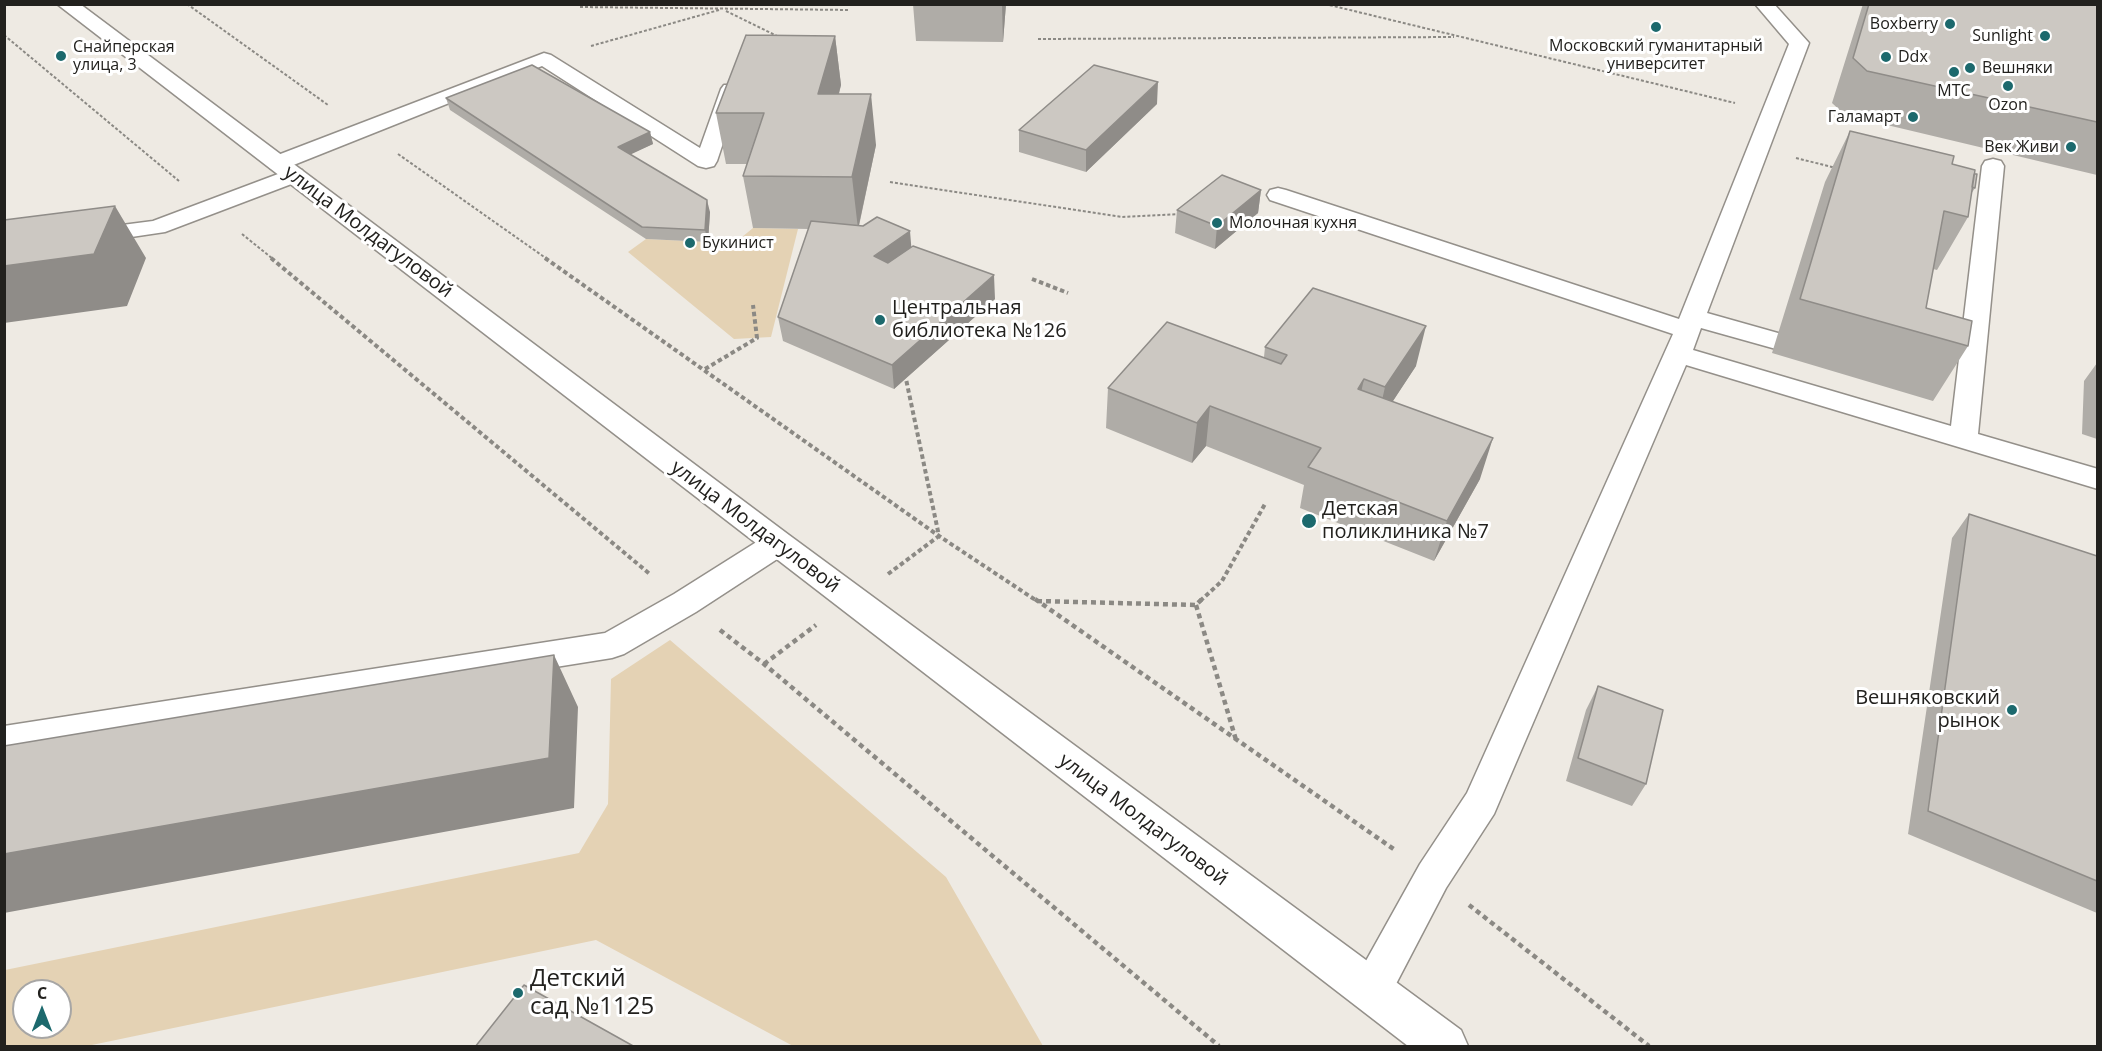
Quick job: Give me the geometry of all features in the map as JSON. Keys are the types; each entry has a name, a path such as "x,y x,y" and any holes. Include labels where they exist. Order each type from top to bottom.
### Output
{"street":[{"name":"улица Молдагуловой","path":"67,4 777,544 1445,1047"}],"lane":[{"path":"1371,991 1433,876 1481,803 1686,334 1799,43 1764,4"},
{"path":"75,238 157,227 210,207 363,130 544,58 706,161 736,75"},
{"path":"1963,439 1993,166"},
{"path":"1278,195 1686,334 1963,439 2097,479"},
{"path":"1686,334 1776,341"},
{"path":"4,741 612,645 685,603 777,544"}],"path":[{"path":"187,4 939,536 1037,601 1433,876 1649,1047"},
{"path":"715,4 785,40"},
{"path":"1324,4 1772,112"},
{"path":"580,7 850,10"},
{"path":"544,58 724,9"},
{"path":"4,35 685,603 764,664 1219,1047"},
{"path":"1038,39 1461,37"},
{"path":"1830,166 1841,169"},
{"path":"890,182 1122,217 1186,214"},
{"path":"1032,279 1068,293"},
{"path":"705,369 757,338 753,305"},
{"path":"906,379 939,536"},
{"path":"1037,601 1196,605 1222,581 1264,504"},
{"path":"1196,605 1236,740"}],"shaded area":[{"path":"753,228 798,229 771,337 734,339 628,252 646,239 708,242 731,246"},
{"path":"670,640 946,877 1043,1046 793,1046 596,940 87,1046 5,1046 5,970 579,853 608,804 611,679"}],"building":[{"path":"1869,4 2097,4 2097,122 1867,71 1853,58"},
{"path":"746,35 835,36 818,94 871,94 852,177 743,176 764,113 716,113"},
{"path":"532,65 650,132 618,147 707,200 705,230 642,227 446,98"},
{"path":"1094,65 1158,82 1086,150 1019,130"},
{"path":"1850,131 1954,156 1952,164 1975,170 1968,217 1944,211 1926,308 1972,321 1968,346 1800,299"},
{"path":"1974,174 1977,174 1975,188 1972,187"},
{"path":"1222,175 1261,190 1217,226 1177,210"},
{"path":"115,206 94,254 4,266 4,220"},
{"name":"Центральная библиотека №126","path":"877,217 910,231 874,256 888,263 913,246 994,275 892,365 778,317 811,221 863,226"},
{"path":"1313,288 1426,326 1385,387 1364,379 1358,389 1493,438 1447,521 1308,467 1321,448 1210,406 1197,423 1108,388 1167,322 1281,364 1287,355 1265,347"},
{"name":"Вешняковский рынок","path":"1969,514 2097,556 2097,881 1928,811"},
{"path":"554,655 549,758 4,854 4,746"},
{"path":"1598,686 1663,710 1646,784 1578,758"},
{"path":"524,985 635,1047 475,1047"}],"place":[{"name":"Boxberry","path":"1950,24"},
{"name":"Московский гуманитарный университет","path":"1656,27"},
{"name":"Sunlight","path":"2045,36"},
{"name":"Снайперская улица, 3","path":"61,56"},
{"name":"Ddx","path":"1886,57"},
{"name":"Вешняки","path":"1970,68"},
{"name":"МТС","path":"1954,72"},
{"name":"Ozon","path":"2008,86"},
{"name":"Галамарт","path":"1913,117"},
{"name":"Век Живи","path":"2071,147"},
{"name":"Молочная кухня","path":"1217,223"},
{"name":"Букинист","path":"690,243"},
{"name":"Центральная библиотека №126","path":"880,320"},
{"name":"Детская поликлиника №7","path":"1309,521"},
{"name":"Вешняковский рынок","path":"2012,710"},
{"name":"Детский сад №1125","path":"518,993"}]}
